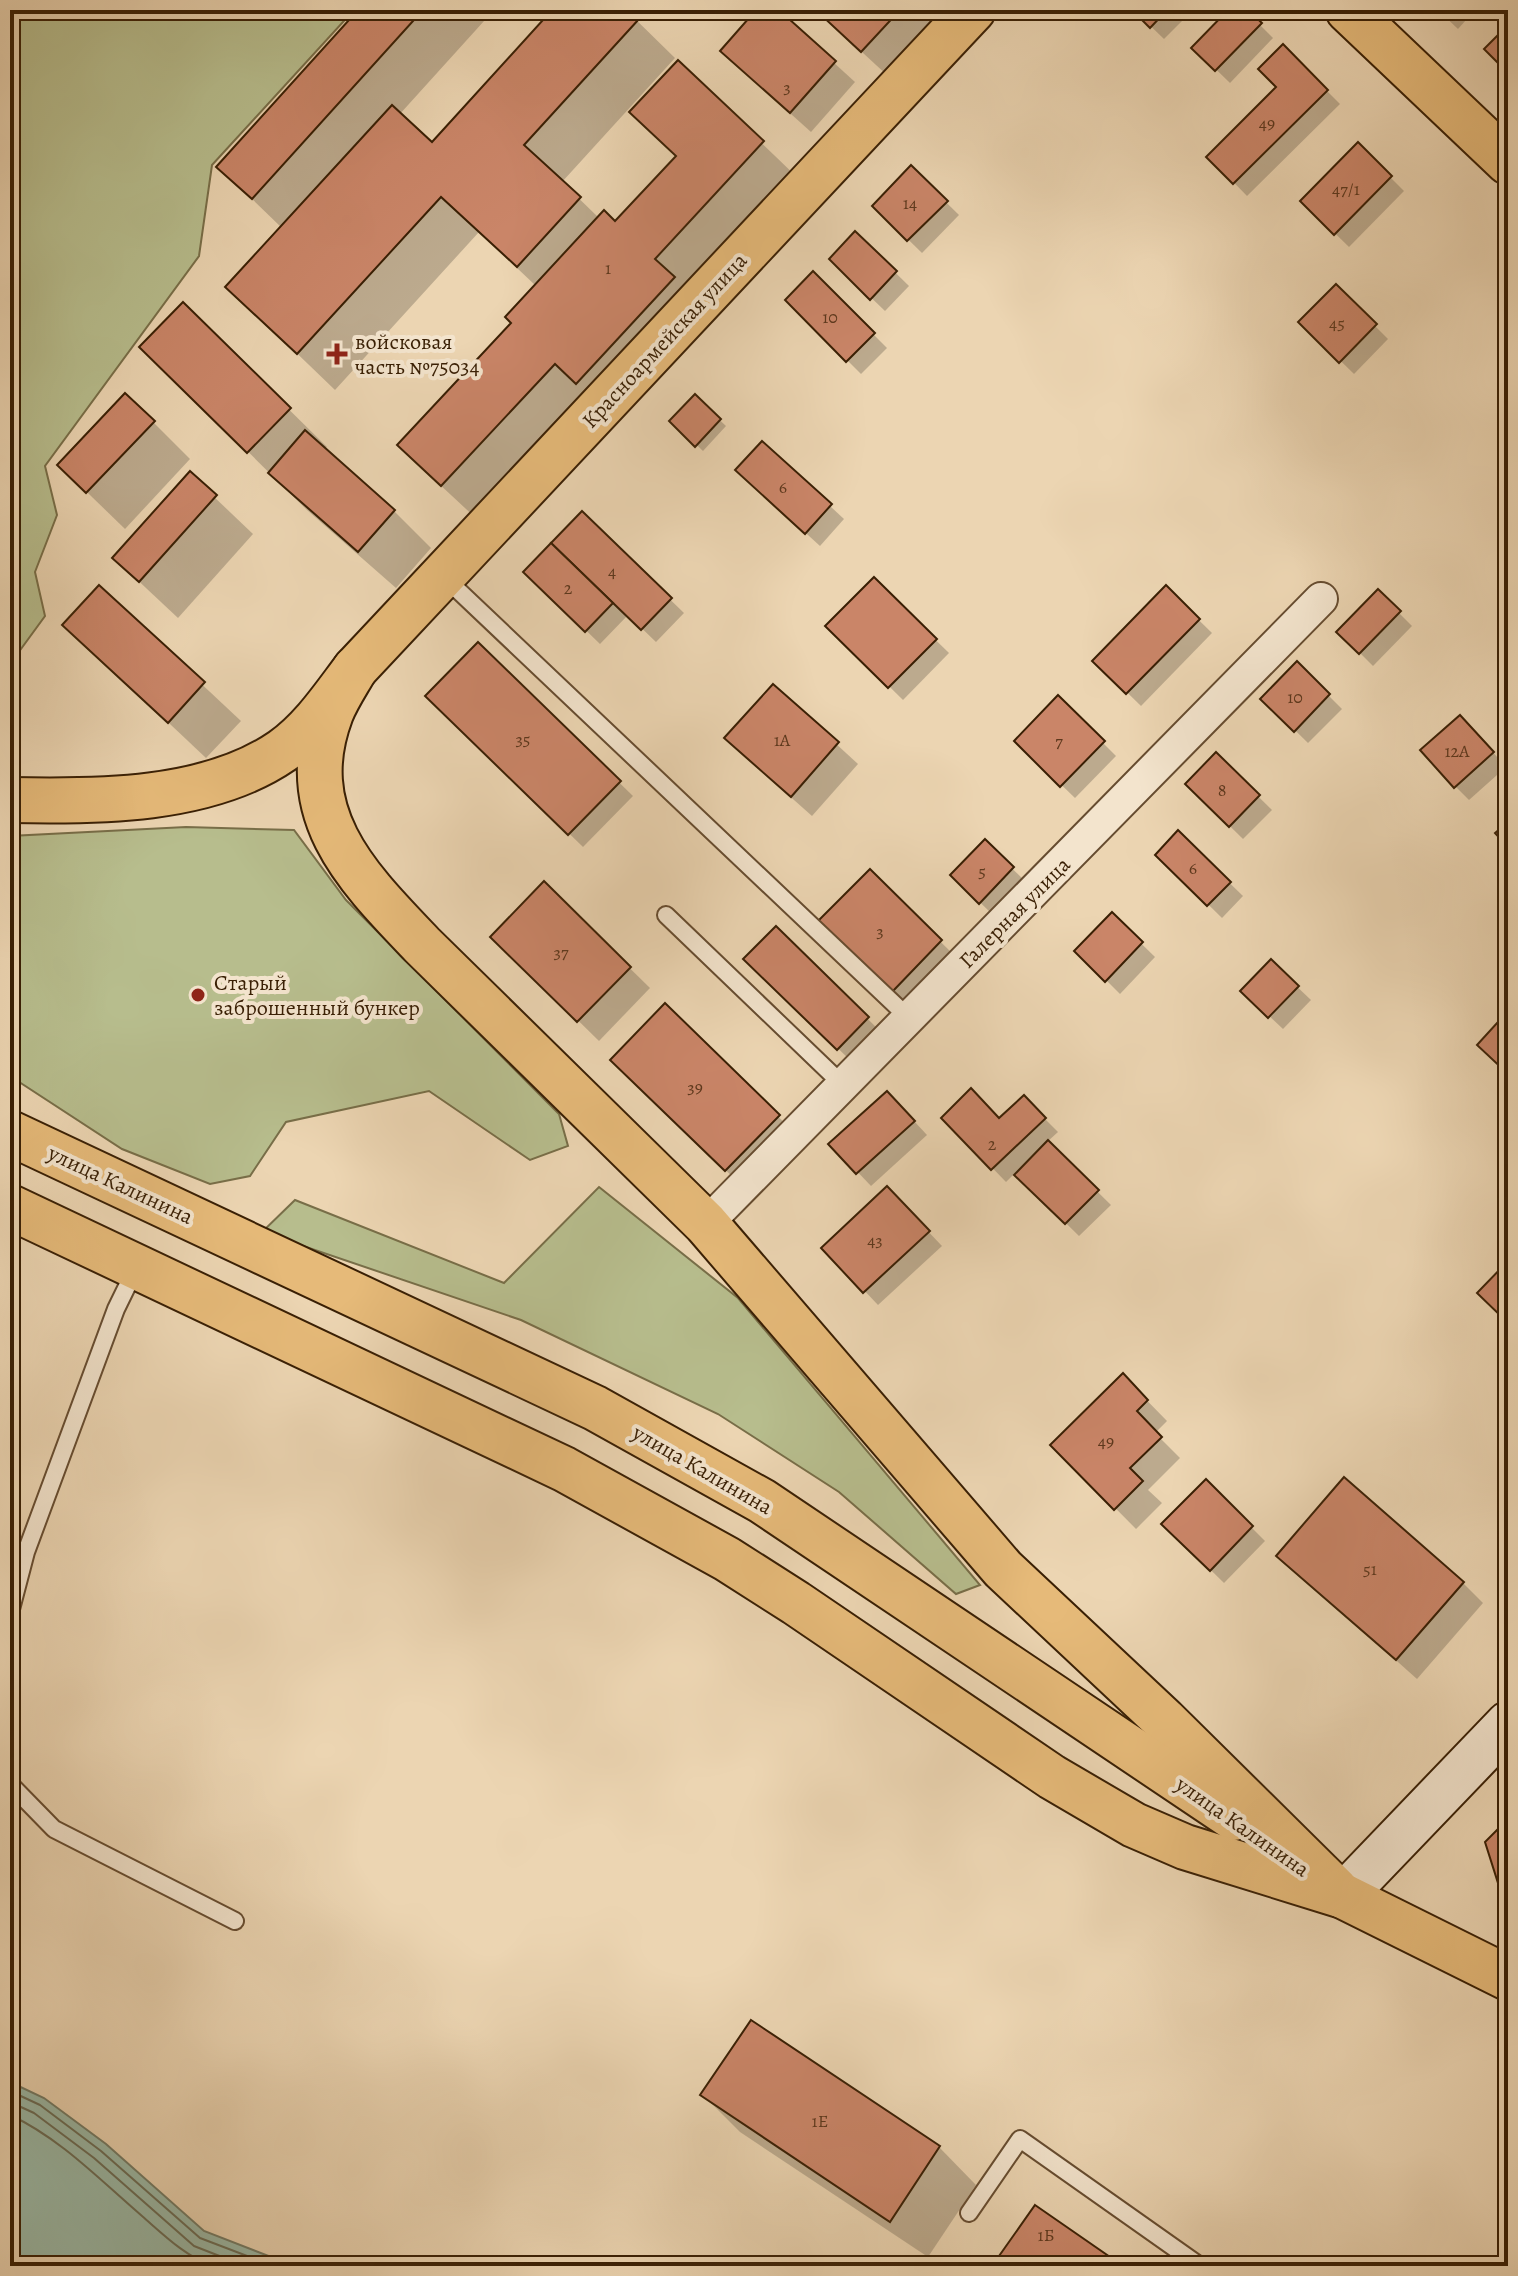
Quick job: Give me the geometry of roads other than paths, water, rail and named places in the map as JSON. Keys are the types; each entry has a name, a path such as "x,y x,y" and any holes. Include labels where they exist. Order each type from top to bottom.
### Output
{"main road":[{"name":"Красноармейская улица","path":"355,669 973,10"},
{"path":"1348,10 1508,162"},
{"path":"10,800 119,797 174,791 220,781 256,766 284,749 314,722 355,669"},
{"path":"355,669 332,710 322,744 319,772 322,803 334,837 354,869 393,915 706,1224 1003,1569 1164,1720 1343,1896"},
{"name":"улица Калинина","path":"10,1133 506,1364 595,1408 762,1501 1032,1685 1185,1783 1343,1896 1508,1978"},
{"name":"улица Калинина","path":"10,1207 564,1469 714,1552 796,1603 1052,1777 1134,1825 1185,1847 1343,1896"}],"street":[{"name":"Галерная улица","path":"706,1224 1321,599"},
{"path":"1343,1896 1506,1730"}],"lane":[{"path":"443,576 909,1018"},
{"path":"666,915 844,1086"},
{"path":"10,1613 31,1537 116,1309 137,1266"},
{"path":"10,1784 54,1829 235,1921"},
{"path":"969,2213 1020,2139 1200,2266"}],"water":[{"path":"10,2082 44,2098 106,2144 204,2231 271,2257 409,2259 434,2266 10,2266"}],"place":[{"name":"войсковая часть №75034","path":"337,354"},
{"name":"Старый заброшенный бункер","path":"198,995"}]}
